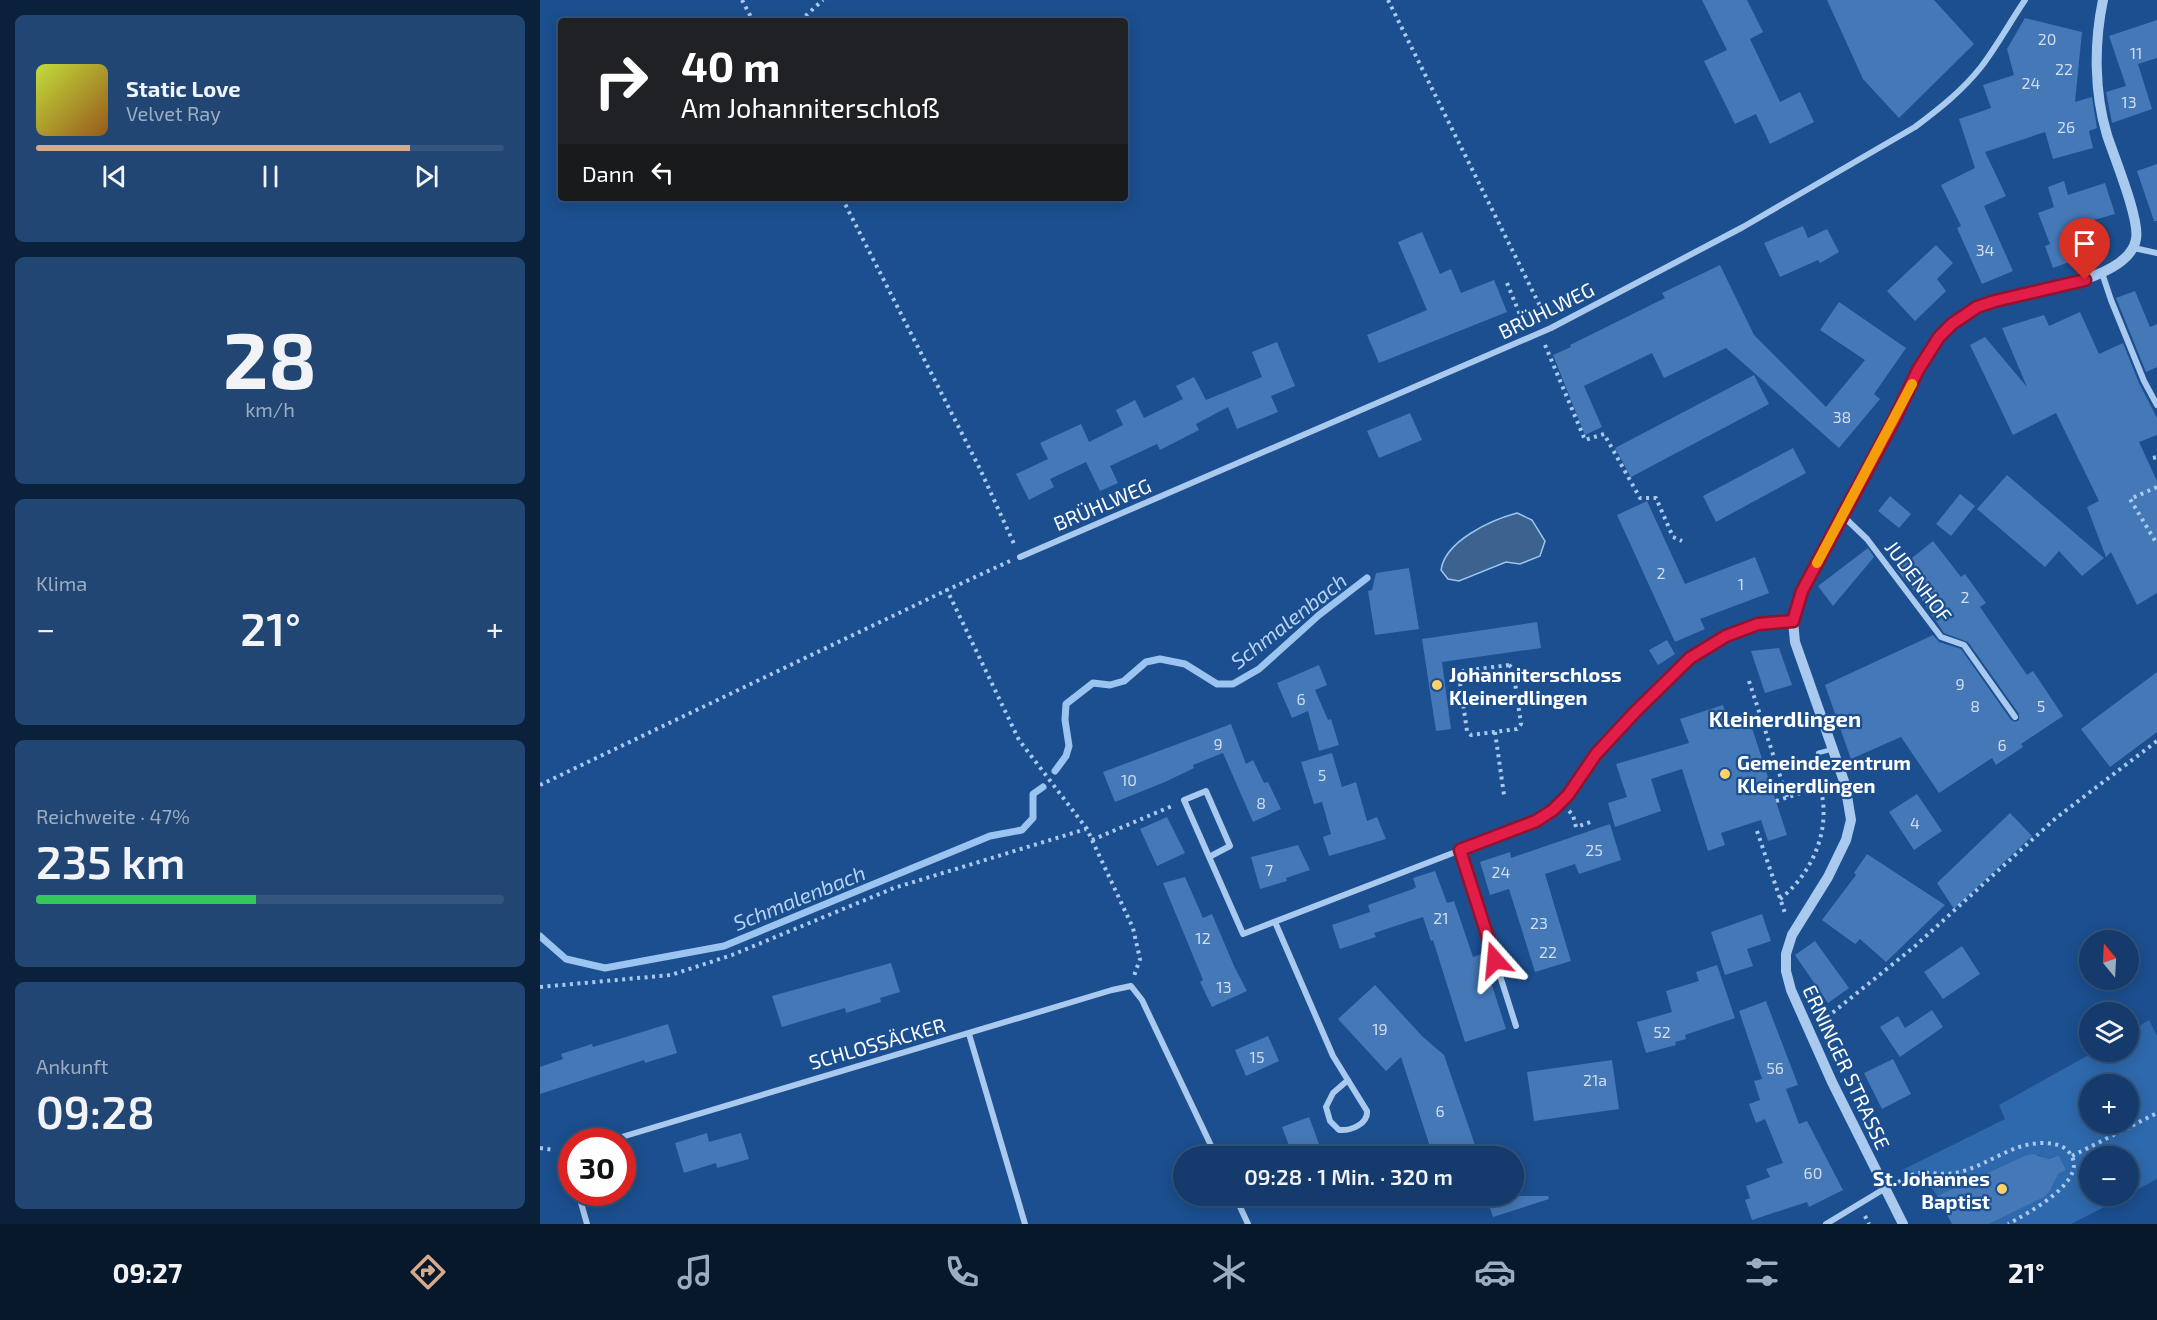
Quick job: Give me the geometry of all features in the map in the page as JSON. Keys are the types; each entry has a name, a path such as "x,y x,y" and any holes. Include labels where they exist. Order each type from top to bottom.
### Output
{"street":[{"name":"BRÜHLWEG","path":"1020,556 1551,328 1743,227 1915,127 1960,90 1981,67 2025,0"},
{"path":"2103,0 2099,19 2097,57 2100,102 2106,132 2135,222 2137,239 2133,248 2157,253"},
{"name":"ERNINGER STRASSE","path":"1903,1224 1849,1120 1791,990 1786,971 1786,954 1792,935 1828,877 1846,840 1851,820 1843,779 1796,642 1793,621 1802,591 1918,370 1939,337 1952,324 1977,307 2062,286 2102,273 2116,266 2133,248"},
{"path":"2102,273 2110,300 2144,381 2157,405"},
{"name":"JUDENHOF","path":"1843,516 1867,539 1941,637 1964,645 2015,717"},
{"path":"1209,857 1230,846 1206,791 1184,800 1209,857 1243,934 1536,821 1560,803 1596,754 1690,658 1726,636 1758,624 1793,621"},
{"path":"1460,850 1516,1026"},
{"path":"1275,922 1333,1056 1348,1080 1367,1111 1364,1122 1352,1129 1339,1130 1330,1121 1326,1107 1333,1093 1348,1080"},
{"path":"969,1034 1131,986 1142,1000 1211,1146"},
{"name":"SCHLOSSÄCKER","path":"636,1133 969,1034 1025,1224"},
{"path":"1826,1224 1884,1189"},
{"path":"582,1206 587,1224"},
{"path":"1239,1206 1248,1224"}],"lane":[{"path":"1818,753 1833,749"}],"path":[{"path":"742,0 751,18"},
{"path":"803,18 823,0"},
{"path":"1388,0 1551,328"},
{"path":"540,785 1020,556 980,469 844,201"},
{"path":"1507,283 1529,338"},
{"path":"1540,333 1585,440 1604,434 1640,498 1656,498 1672,537 1682,541"},
{"path":"2157,487 2130,499 2157,544"},
{"path":"947,590 1019,740 1087,830 1133,928 1140,959 1131,986"},
{"path":"1509,665 1513,669 1521,724 1516,729 1495,732 1471,735 1467,731 1459,676 1463,671 1509,665"},
{"path":"1749,681 1787,797"},
{"path":"1495,732 1504,795"},
{"path":"1809,1032 1914,947 2056,818 2157,741"},
{"path":"1776,801 1843,779"},
{"path":"1780,899 1794,885 1818,846 1825,822 1820,787"},
{"path":"1092,840 1184,800"},
{"path":"1560,803 1573,815 1576,827 1593,820"},
{"path":"540,987 671,975 732,956 894,888 1087,830"},
{"path":"1757,831 1786,916 1798,927"},
{"path":"2072,1156 2157,1113"},
{"path":"1884,1189 1912,1174 1963,1172 2030,1144 2056,1144 2065,1148 2072,1156 2074,1165 2071,1175 2055,1195 2008,1224"}],"shaded area":[{"path":"1517,513 1532,520 1545,541 1540,556 1520,564 1506,562 1459,581 1448,579 1441,570 1444,560 1460,541 1483,526"},
{"path":"2149,1020 2157,1036 2157,1179 2139,1189 2139,1146 2079,1146 2079,1206 2106,1206 2071,1224 1989,1224 2043,1197 2053,1186 2055,1175 2066,1170 2059,1155 2048,1159 2039,1155 2024,1156 1937,1196 1926,1184 1910,1187 1902,1170 2005,1119 1999,1105 2079,1060 2139,1062 2139,1026"}],"building":[{"path":"1702,0 1747,0 1763,32 1750,39 1780,102 1800,92 1814,122 1770,144 1756,114 1735,124 1704,61 1727,50"},
{"path":"1827,0 1934,0 1974,44 1899,118 1863,79"},
{"path":"2025,18 2082,32 2075,102 2092,97 2097,128 2089,131 2093,148 2053,159 2045,132 1985,152 2006,196 1984,206 2013,271 1982,284 1957,228 1961,226 1941,185 1975,168 1959,119 1991,108 1983,85 2014,75 2007,49"},
{"path":"2157,20 2157,58 2138,64 2152,109 2112,123 2106,92 2126,86 2109,36"},
{"path":"2157,164 2157,221 2154,221 2137,171"},
{"path":"2064,181 2068,195 2105,183 2115,214 2094,220 2105,249 2053,268 2045,246 2050,244 2038,213 2054,207 2048,187"},
{"path":"1803,226 1808,238 1827,229 1839,252 1820,263 1818,260 1780,277 1764,243"},
{"path":"1422,232 1440,274 1451,269 1461,293 1494,280 1507,312 1379,363 1367,335 1427,310 1398,242"},
{"path":"1936,245 1953,263 1937,279 1946,291 1915,321 1887,291"},
{"path":"1720,265 1754,335 1826,407 1865,360 1820,330 1839,302 1906,348 1874,394 1880,399 1839,448 1726,348 1664,378 1652,353 1584,386 1602,427 1585,435 1553,355 1665,298 1662,293"},
{"path":"2135,291 2150,327 2157,324 2157,367 2146,372 2116,298"},
{"path":"2080,312 2099,354 2123,343 2139,383 2157,418 2157,435 2139,442 2157,481 2157,593 2137,605 2111,552 2106,557 2087,507 2099,501 2056,413 2013,435 1970,345 1985,337 2027,387 2002,328 2044,315 2049,326"},
{"path":"1277,342 1295,386 1271,396 1278,412 1237,429 1228,407 1196,424 1199,430 1160,450 1157,444 1110,466 1118,483 1100,491 1086,462 1050,479 1054,487 1029,500 1016,474 1048,459 1040,443 1081,424 1089,442 1123,425 1116,410 1135,400 1144,418 1183,399 1176,386 1194,377 1206,400 1262,377 1252,352"},
{"path":"1754,375 1769,404 1631,477 1615,448"},
{"path":"1410,413 1422,440 1379,458 1367,431"},
{"path":"1793,448 1806,473 1716,522 1703,496"},
{"path":"2007,475 2104,558 2082,576 2059,551 2045,567 1977,509"},
{"path":"1960,494 1975,506 1951,536 1936,524"},
{"path":"1890,496 1911,514 1899,528 1878,511"},
{"path":"1647,501 1685,584 1755,557 1769,593 1700,619 1705,629 1675,642 1617,515"},
{"path":"1933,541 1961,577 1965,574 1986,603 1980,607 2027,675 2033,671 2063,716 2021,744 2023,747 1996,765 1992,758 1939,793 1901,737 1851,759 1825,685 1933,635 1939,642 1961,649 2011,720 2015,722 2019,720 2019,714 1968,642 1944,633 1922,600 1897,570"},
{"path":"1868,548 1874,557 1833,606 1818,586"},
{"path":"1409,568 1419,629 1375,635 1368,591 1372,590 1376,573"},
{"name":"Johanniterschloss Kleinerdlingen","path":"1537,622 1541,648 1442,662 1451,729 1436,731 1422,639"},
{"path":"1667,640 1675,654 1658,665 1649,650"},
{"path":"1779,648 1792,685 1765,693 1751,651"},
{"path":"1319,665 1327,685 1315,690 1328,720 1331,719 1339,745 1319,751 1308,711 1292,718 1277,683"},
{"path":"2157,672 2157,732 2110,767 2081,729"},
{"name":"Gemeindezentrum Kleinerdlingen","path":"1723,705 1729,725 1749,719 1787,835 1768,841 1761,820 1721,833 1725,845 1708,851 1682,769 1651,779 1661,811 1615,827 1608,803 1627,797 1616,764 1689,743 1680,719"},
{"path":"1231,724 1246,764 1253,760 1264,783 1268,782 1281,809 1253,822 1223,753 1193,765 1194,768 1165,782 1115,802 1103,772"},
{"path":"1332,753 1342,787 1356,782 1367,821 1377,817 1386,839 1329,856 1323,837 1331,834 1322,802 1314,804 1301,762"},
{"path":"1917,794 1942,831 1914,850 1889,812"},
{"path":"2010,813 2032,836 1954,909 1937,883"},
{"path":"1167,817 1185,853 1157,866 1140,829"},
{"path":"1610,824 1621,860 1579,874 1575,864 1545,874 1571,961 1535,972 1509,889 1490,895 1480,862 1510,852 1511,858"},
{"path":"1298,845 1310,870 1286,878 1287,881 1260,889 1251,857"},
{"path":"1867,854 1945,905 1886,962 1860,939 1855,944 1822,920 1856,875 1854,873"},
{"path":"1435,871 1447,903 1454,901 1473,957 1482,954 1506,1029 1465,1042 1433,940 1431,941 1423,917 1374,933 1376,937 1340,949 1332,925 1370,912 1368,905 1413,889 1416,887 1413,878"},
{"path":"1185,877 1203,918 1212,914 1247,991 1212,1007 1200,982 1203,980 1163,883"},
{"path":"1762,914 1771,941 1747,949 1753,966 1725,975 1711,932"},
{"path":"1815,941 1849,988 1828,1003 1795,955"},
{"path":"1962,946 1980,974 1943,999 1924,972"},
{"path":"891,963 900,992 880,998 881,1002 846,1013 845,1008 782,1027 772,996"},
{"path":"1717,965 1735,1018 1685,1035 1686,1039 1675,1042 1676,1045 1646,1053 1637,1022 1672,1012 1666,991 1699,981 1696,972"},
{"path":"1375,985 1423,1037 1444,1055 1475,1146 1430,1146 1401,1057 1386,1071 1338,1019"},
{"path":"1766,1001 1798,1085 1786,1089 1799,1124 1807,1121 1843,1190 1809,1207 1807,1202 1752,1220 1745,1200 1750,1198 1746,1186 1770,1177 1766,1169 1783,1163 1765,1119 1756,1123 1749,1104 1760,1100 1754,1081 1762,1079 1739,1011"},
{"path":"1932,1010 1943,1027 1900,1057 1880,1027 1898,1016 1905,1028"},
{"path":"668,1024 677,1053 645,1063 644,1060 540,1094 540,1067 563,1059 561,1054 592,1044 593,1047"},
{"path":"1268,1036 1279,1061 1246,1076 1235,1050"},
{"path":"1893,1059 1911,1094 1882,1109 1864,1073"},
{"path":"1612,1060 1619,1109 1534,1121 1527,1072"},
{"path":"1309,1117 1320,1146 1289,1146 1282,1127"},
{"path":"707,1133 709,1142 741,1133 749,1159 717,1168 716,1163 684,1173 675,1143"},
{"name":"St. Johannes Baptist","path":"2033,1154 2049,1159 2059,1155 2066,1170 2058,1174 2050,1191 2044,1197 1989,1224 1952,1224 1937,1196"},
{"path":"1524,1196 1548,1196 1549,1199 1493,1217 1489,1206 1524,1206"}],"waterway":[{"name":"Schmalenbach","path":"1055,771 1066,756 1069,746 1065,720 1066,704 1093,683 1110,685 1124,681 1146,662 1160,659 1185,664 1217,684 1233,684 1259,669 1319,615 1367,578"},
{"name":"Schmalenbach","path":"540,936 566,959 605,968 724,946 990,836 1022,830 1033,818 1033,794 1043,787"}],"slow traffic":[{"path":"1817,563 1912,384"}],"place":[{"name":"Johanniterschloss Kleinerdlingen","path":"1437,685"},
{"name":"Gemeindezentrum Kleinerdlingen","path":"1725,774"},
{"name":"St. Johannes Baptist","path":"2002,1189"}],"district":[{"name":"Kleinerdlingen","path":"1785,718"}],"route":[{"path":"1495,960 1460,850 1536,821 1553,810 1568,795 1596,754 1690,658 1726,636 1758,624 1793,621 1802,591 1894,420 1918,370 1930,349 1952,324 1977,307 1995,301 2085,280"}]}
